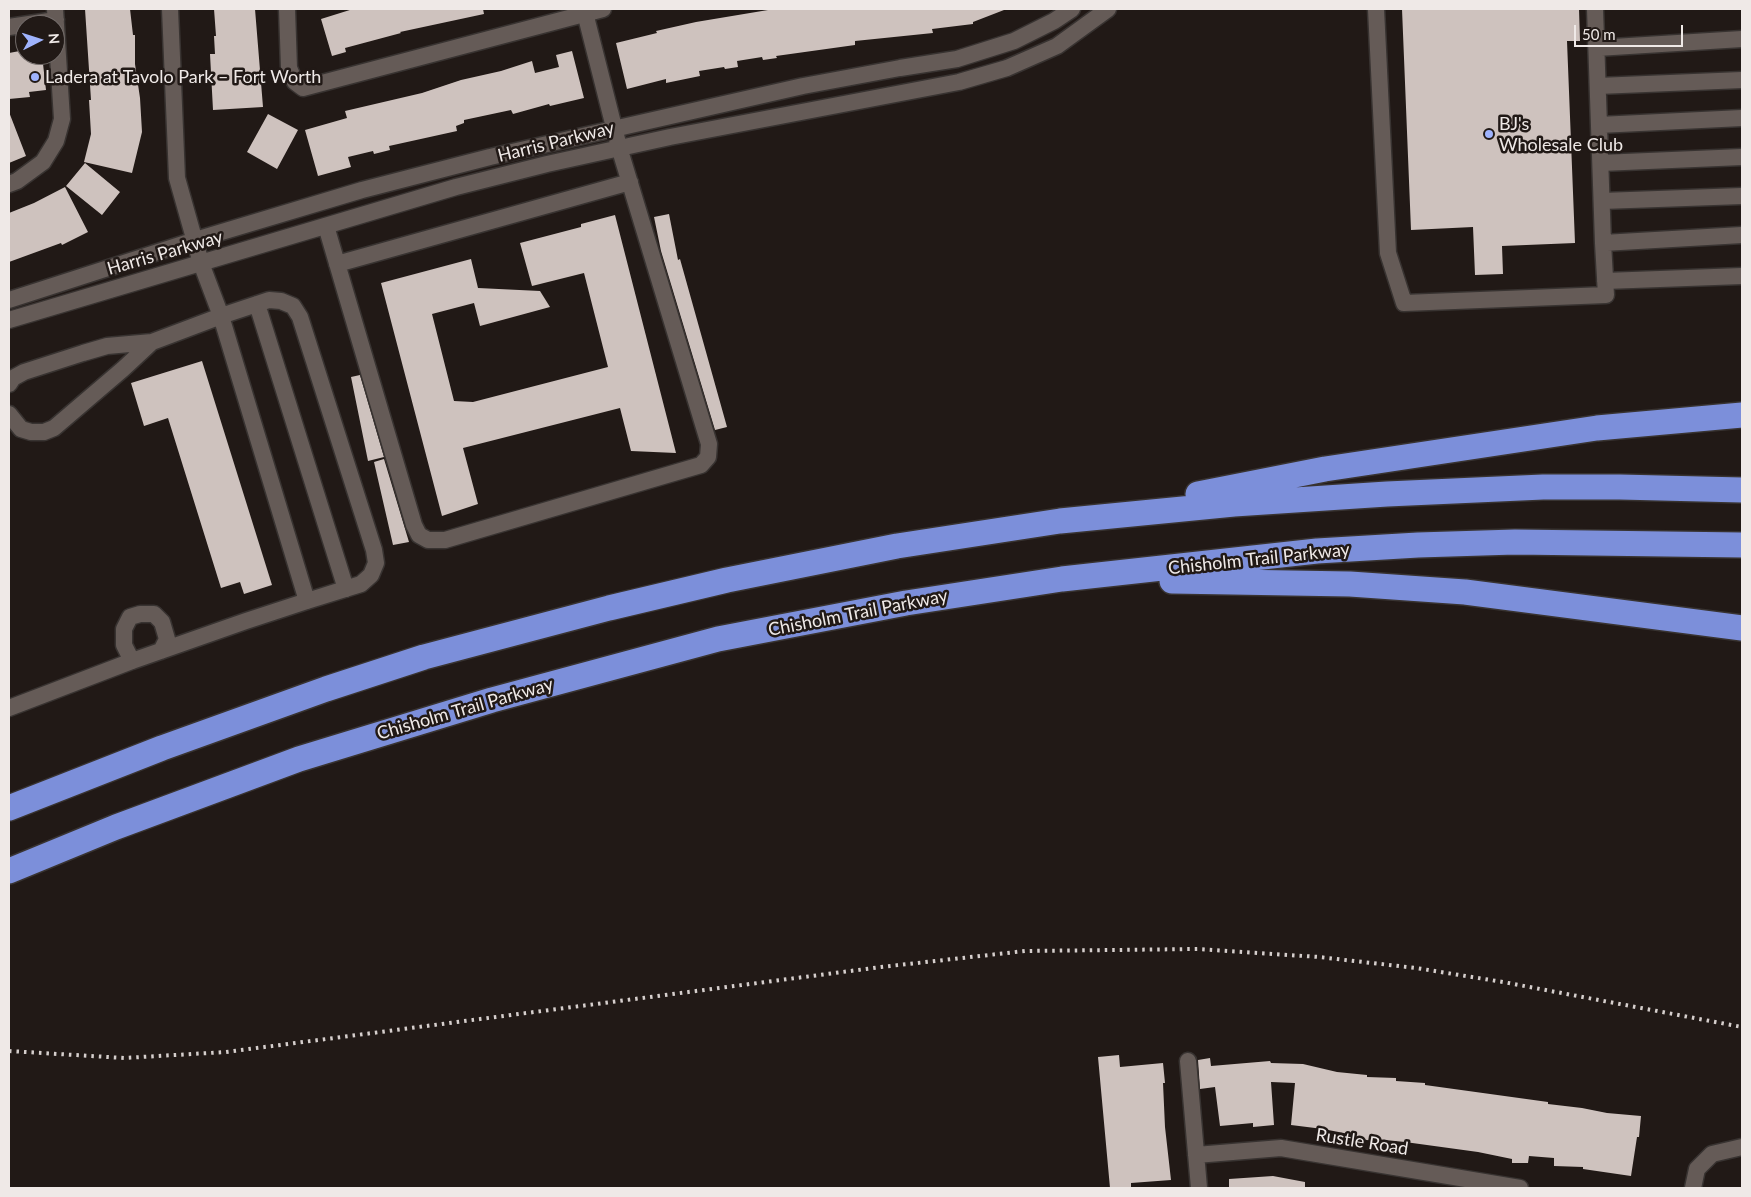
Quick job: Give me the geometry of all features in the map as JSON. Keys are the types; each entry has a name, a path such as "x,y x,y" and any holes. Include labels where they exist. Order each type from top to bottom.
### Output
{"highway":[{"path":"9,808 100,771 326,688 424,657 609,608 746,576 897,546 1060,521 1325,469 1597,428 1742,415"},
{"path":"1060,521 1234,504 1459,490 1620,487 1742,490"},
{"name":"Chisholm Trail Parkway","path":"9,871 134,820 299,759 492,700 718,639 906,602 1062,579 1317,551 1418,545 1525,542 1742,545"},
{"path":"1062,579 1290,582 1402,587 1517,597 1742,628"}],"street":[{"path":"170,9 177,178 201,263 221,316 308,601"},
{"path":"287,9 289,68 295,82 303,88 335,81 584,11 603,9"},
{"name":"Harris Parkway","path":"9,300 195,240 371,188 490,157 803,86 957,59 1014,41 1054,21 1072,9"},
{"name":"Harris Parkway","path":"9,320 456,188 546,164 619,147 959,82 1006,68 1057,46 1108,9"},
{"path":"1376,9 1388,253 1404,304 1606,295 1595,9"},
{"path":"326,226 414,525 419,535 428,540 445,540 701,465 708,457 709,444 619,147 584,11"},
{"path":"1597,48 1742,39"},
{"path":"9,184 17,181 43,162 56,141 62,119 59,65"},
{"path":"1598,86 1742,80"},
{"path":"1599,125 1742,118"},
{"path":"1601,163 1742,157"},
{"path":"336,264 630,182"},
{"path":"1602,201 1742,196"},
{"path":"1604,243 1742,235"},
{"path":"1605,281 1742,276"},
{"path":"9,384 13,378 24,372 107,346 152,342 269,300 281,301 293,306 300,316 374,550 376,563 371,575 361,584 161,650 9,708"},
{"path":"257,304 346,589"},
{"path":"9,414 21,429 31,432 44,432 54,428 123,370 152,342"},
{"path":"132,661 124,645 124,629 130,617 140,614 154,614 162,622 167,639 161,650"},
{"path":"1188,1061 1199,1188"},
{"path":"1693,1188 1697,1168 1712,1154 1742,1147"},
{"name":"Rustle Road","path":"1196,1155 1280,1148 1520,1188"}],"building":[{"path":"85,9 130,9 133,35 135,35 135,64 142,132 132,173 84,162 91,134 89,100 91,100"},
{"path":"214,9 255,9 263,107 213,110 210,54 215,54"},
{"path":"353,9 483,9 484,14 400,32 345,48 346,52 332,56 321,19"},
{"path":"774,9 1004,10 973,22 973,24 932,29 933,33 855,41 855,45 776,56 777,58 763,60 762,57 737,61 738,67 699,71 700,76 666,83 666,79 627,89 616,43 696,22"},
{"name":"BJ's Wholesale Club","path":"1402,9 1579,9 1580,41 1567,41 1575,243 1502,246 1503,274 1475,275 1473,227 1411,230"},
{"path":"572,51 584,98 550,106 549,104 513,114 511,110 464,120 464,123 456,126 457,131 389,146 390,150 374,154 373,151 348,157 351,167 318,176 305,130 347,118 345,111 422,93 461,80 501,71 532,61 535,73 559,67 556,55"},
{"path":"15,52 15,65 43,65 46,90 29,92 30,97 9,99 9,53"},
{"path":"9,112 26,156 9,163"},
{"path":"268,114 298,130 277,169 247,152"},
{"path":"85,163 120,192 102,215 66,186"},
{"path":"65,187 88,232 62,245 61,243 9,262 9,213"},
{"path":"669,214 678,260 680,259 727,427 715,430 661,251 654,217"},
{"path":"615,215 676,453 631,451 620,408 463,448 478,504 442,516 381,283 471,259 478,288 540,291 550,307 480,326 474,303 432,314 454,401 473,402 608,367 584,273 532,286 520,243 581,227 581,224"},
{"path":"202,361 272,585 244,594 240,582 221,588 168,418 144,426 131,383"},
{"path":"360,375 384,457 368,461 351,377"},
{"path":"384,459 409,542 393,545 374,462"},
{"path":"1119,1055 1120,1067 1163,1063 1165,1127 1171,1180 1131,1183 1131,1188 1110,1188 1098,1057"},
{"path":"1210,1058 1211,1066 1270,1061 1271,1063 1303,1064 1337,1072 1367,1075 1367,1077 1396,1078 1396,1081 1425,1083 1425,1085 1548,1102 1548,1104 1641,1116 1631,1176 1583,1169 1583,1167 1554,1166 1554,1158 1529,1156 1528,1163 1512,1163 1512,1159 1478,1152 1405,1142 1353,1138 1354,1135 1291,1125 1295,1083 1271,1082 1274,1125 1253,1127 1253,1123 1220,1126 1215,1087 1200,1089 1198,1060"},
{"path":"1273,1176 1305,1182 1305,1188 1229,1188 1229,1179"}],"railway":[{"path":"9,1051 124,1058 226,1052 881,967 1025,951 1198,949 1319,957 1416,968 1503,982 1742,1027"}],"place":[{"name":"Ladera at Tavolo Park – Fort Worth","path":"35,77"},
{"name":"BJ's Wholesale Club","path":"1489,134"}]}
